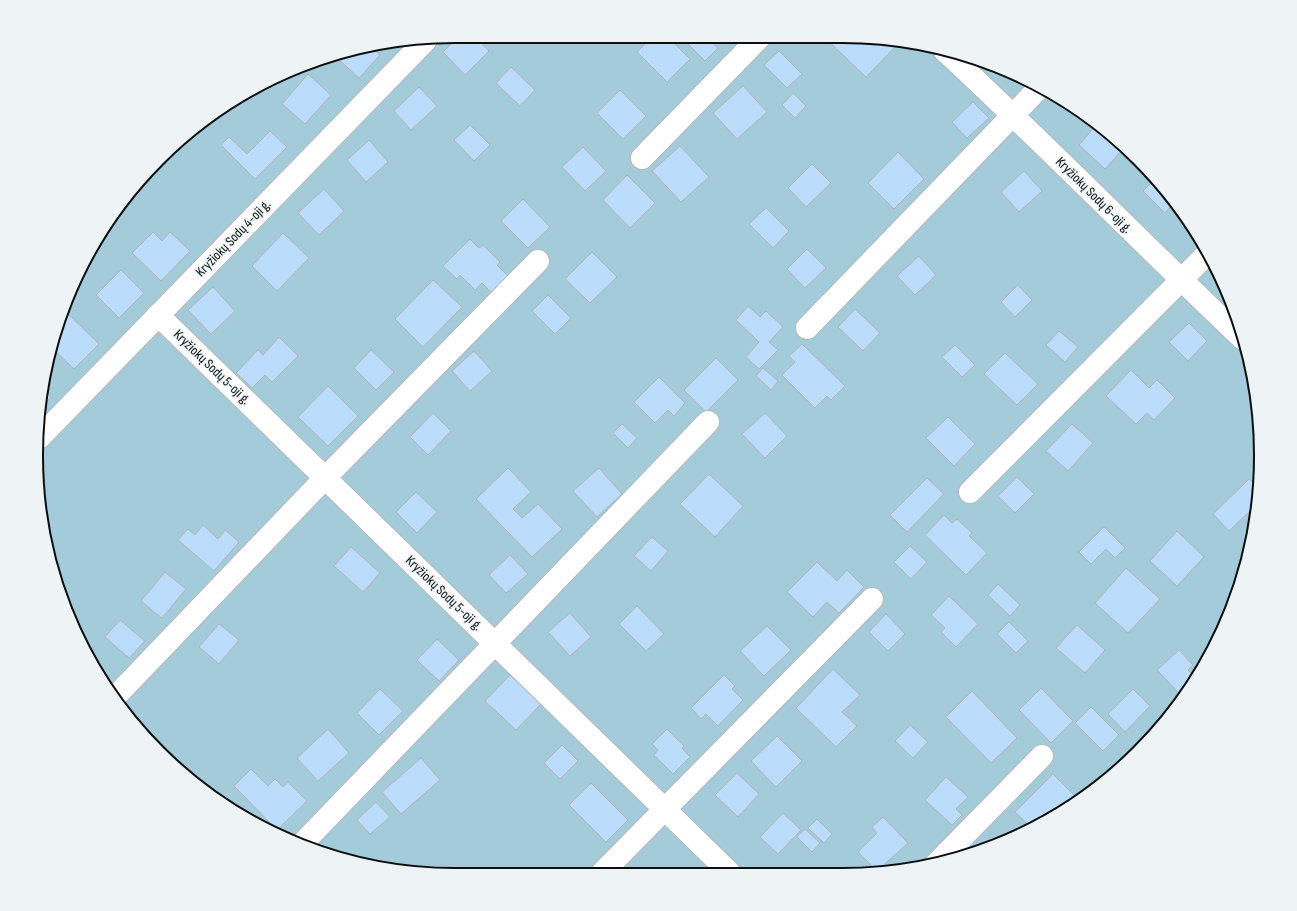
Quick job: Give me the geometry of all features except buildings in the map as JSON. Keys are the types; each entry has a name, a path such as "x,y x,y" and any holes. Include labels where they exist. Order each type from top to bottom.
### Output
{"street":[{"path":"642,158 754,43"},
{"name":"Kryžiokų Sodų 4-oji g.","path":"44,433 421,45"},
{"name":"Kryžiokų Sodų 6-oji g.","path":"953,59 1013,114 1234,331"},
{"path":"807,328 1035,92"},
{"path":"970,492 1203,258"},
{"path":"119,693 325,478 538,260"},
{"name":"Kryžiokų Sodų 5-oji g.","path":"158,315 496,643 664,810 725,868"},
{"path":"306,840 708,422"},
{"path":"607,868 872,599"},
{"path":"945,855 1042,756"}],"shaded area":[{"path":"842,43 868,44 922,51 948,57 999,74 1048,98 1093,128 1133,164 1169,204 1184,226 1199,249 1223,298 1240,349 1246,375 1253,429 1254,456 1253,482 1246,536 1240,562 1223,613 1199,662 1184,685 1169,707 1133,747 1093,783 1048,813 999,837 948,854 922,860 868,867 842,868 456,868 429,867 375,860 349,854 298,837 249,813 226,798 204,783 164,747 128,707 98,662 74,613 57,562 51,536 44,482 44,429 51,375 57,349 74,298 98,249 128,204 164,164 204,128 249,98 298,74 349,57 375,51 429,44"}]}
